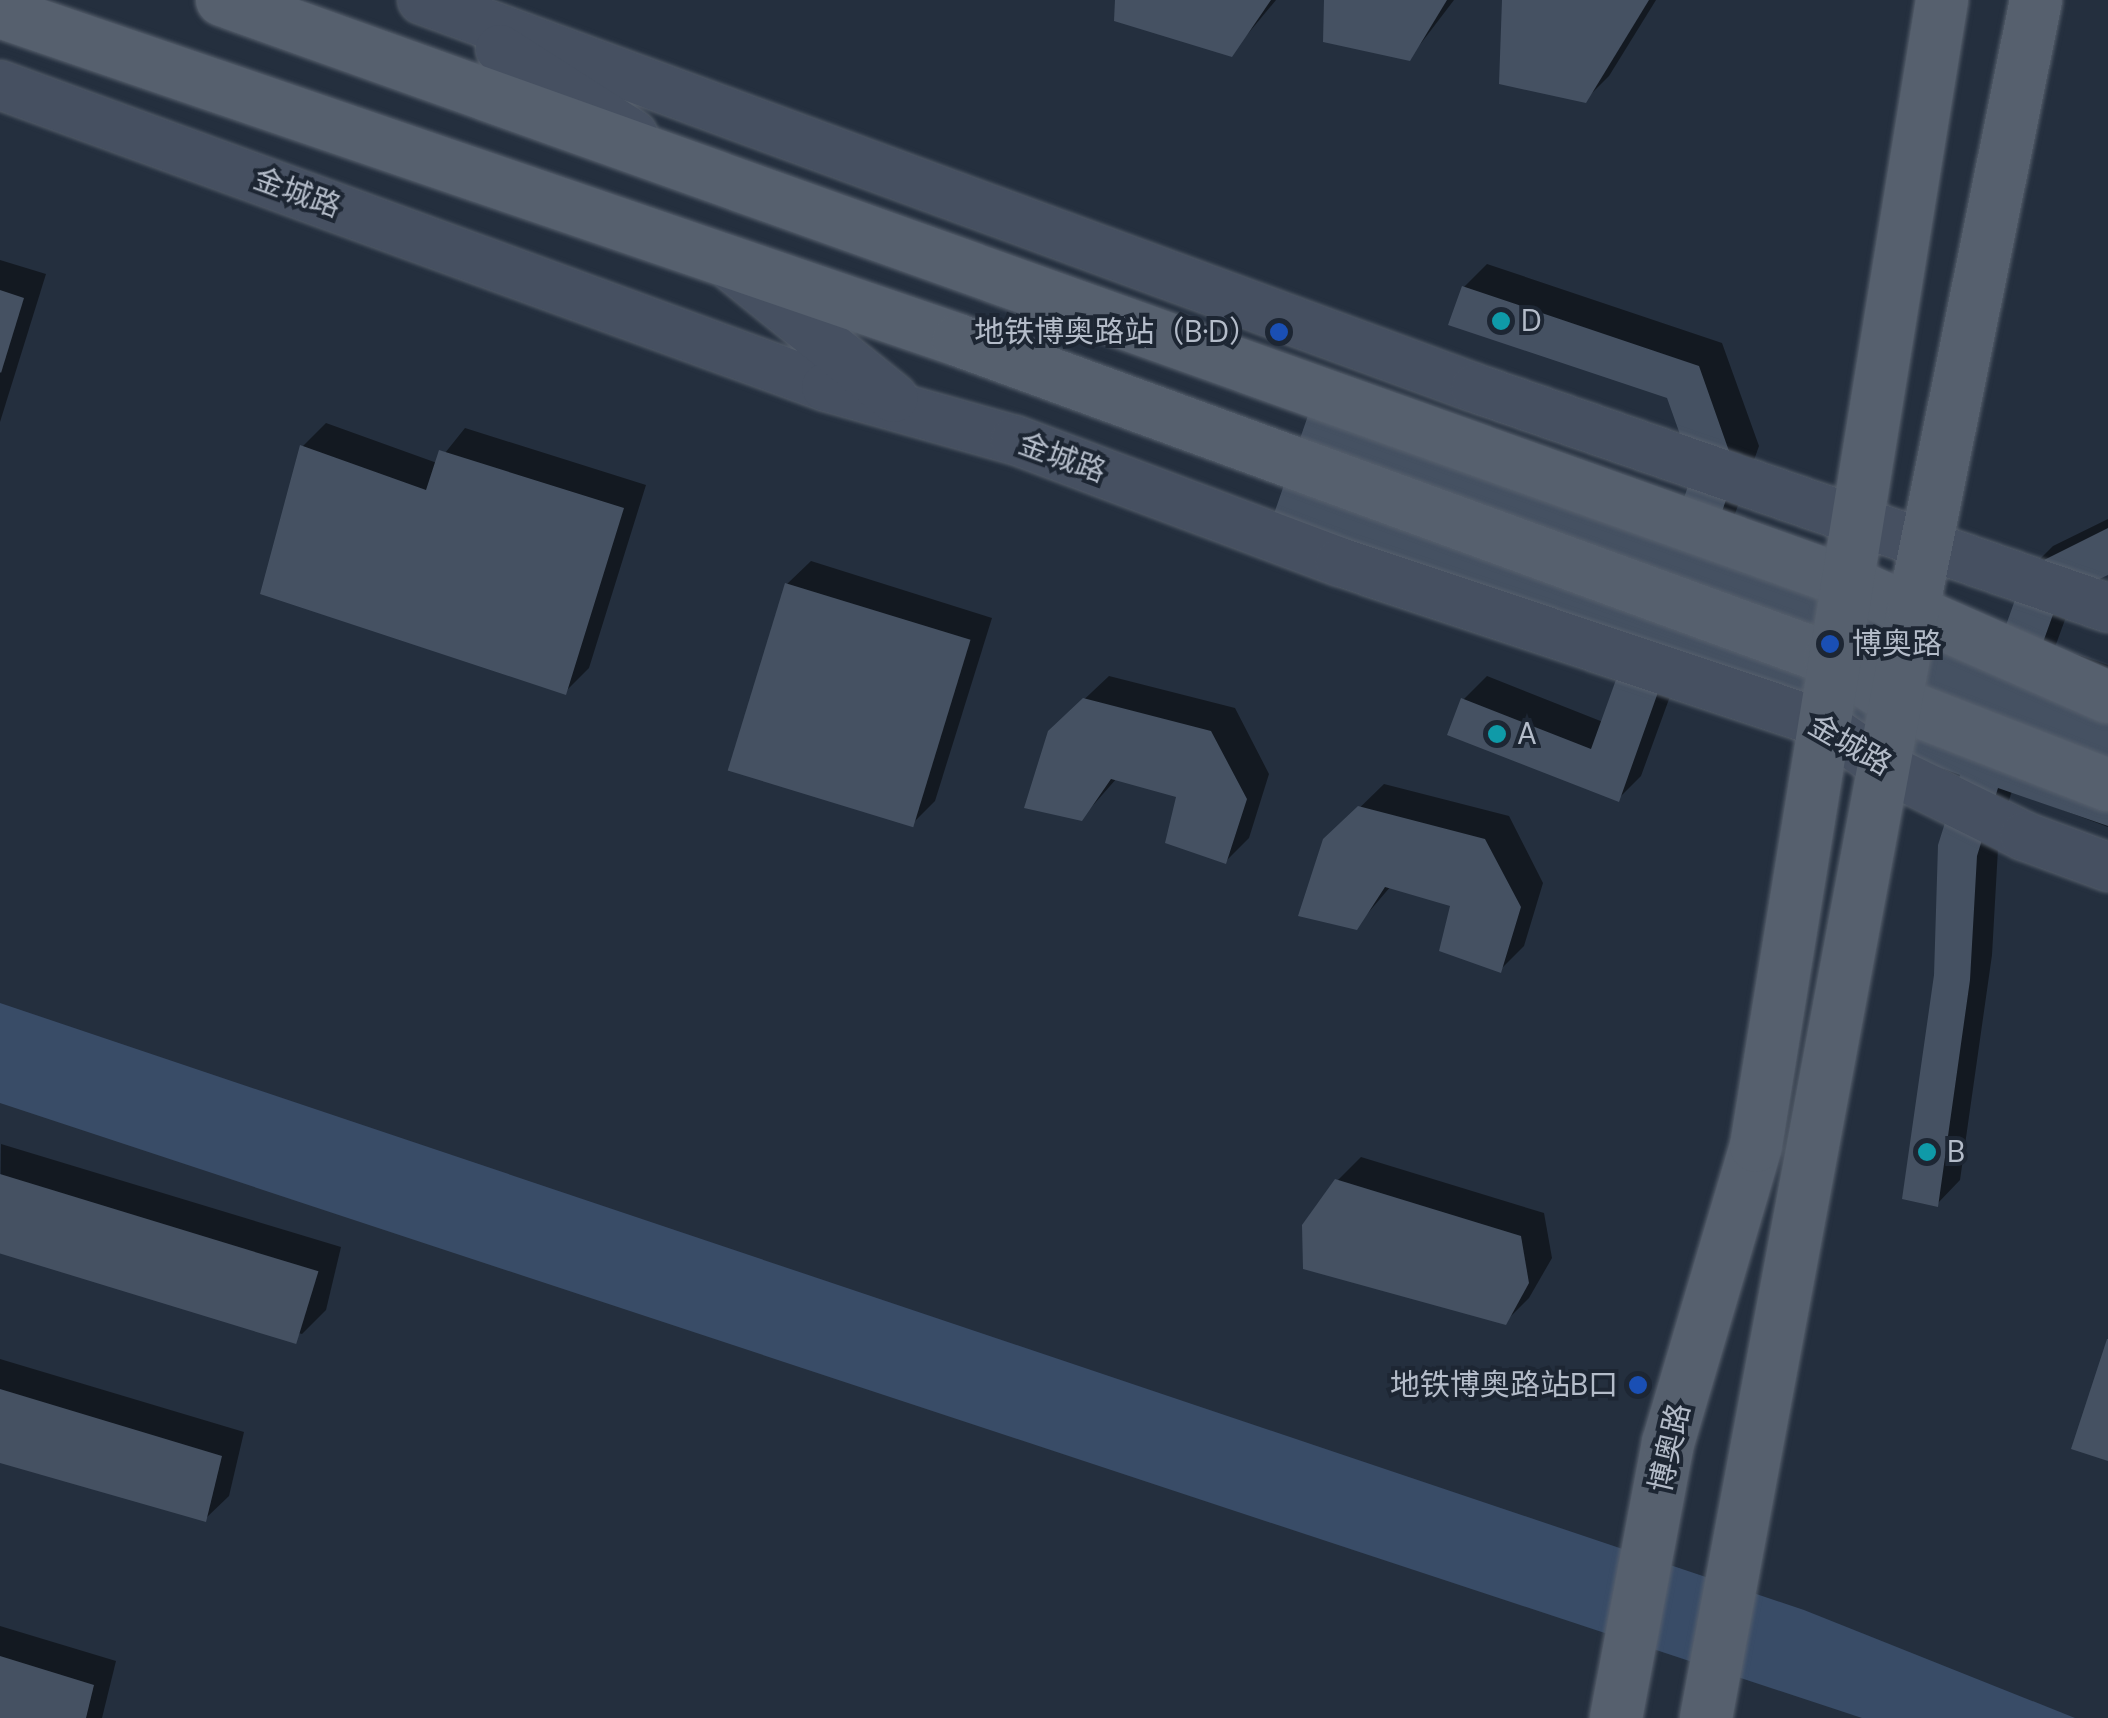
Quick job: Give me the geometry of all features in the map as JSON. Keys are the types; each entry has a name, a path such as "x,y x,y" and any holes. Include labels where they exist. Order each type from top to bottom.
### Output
{"main road":[{"path":"222,0 1847,582 2108,697"},
{"name":"博奥路","path":"1616,1718 1668,1443 1756,1146 1830,659 1847,582 1942,0"},
{"path":"1706,1718 1888,769 1913,610 2036,0"},
{"path":"424,1 678,163"},
{"path":"424,1 1474,388 2108,608"},
{"name":"金城路","path":"0,12 721,259 1830,659 1900,704 2108,785"},
{"name":"金城路","path":"0,84 826,387 1015,440 1340,562 1821,722 1888,769 2024,836 2108,867"},
{"path":"721,259 909,410"}],"water":[{"path":"0,1003 1804,1610 2075,1718 1862,1718 0,1103"}],"building":[{"path":"1115,0 1271,0 1232,57 1114,21"},
{"path":"1324,0 1447,0 1410,61 1323,42"},
{"path":"1502,0 1649,0 1586,103 1499,84"},
{"name":"博奥路","path":"1462,286 1699,366 1736,471 1708,552 1995,656 2026,569 2108,528 2108,575 2059,598 2033,670 2108,699 2108,826 1998,788 1977,856 1970,980 1938,1207 1902,1199 1934,975 1938,845 1960,775 1667,667 1619,802 1447,735 1461,698 1591,749 1626,652 1267,534 1312,404 1670,540 1693,471 1667,398 1448,325"},
{"path":"0,290 24,298 1,373 0,372"},
{"path":"300,445 426,490 439,450 624,508 566,695 260,594"},
{"path":"785,583 971,640 913,827 728,770"},
{"path":"1083,698 1211,731 1247,799 1226,864 1165,843 1176,797 1111,779 1082,821 1024,808 1048,731"},
{"path":"1358,806 1485,839 1521,907 1501,973 1439,951 1450,906 1385,887 1357,930 1298,916 1323,839"},
{"path":"0,1174 318,1271 296,1344 0,1253"},
{"path":"1335,1179 1521,1236 1529,1283 1506,1325 1303,1269 1302,1225"},
{"path":"2108,1339 2108,1461 2071,1449"},
{"path":"0,1389 222,1456 206,1522 0,1463"},
{"path":"0,1656 94,1685 86,1718 0,1718"}],"place":[{"name":"D","path":"1501,321"},
{"name":"地铁博奥路站（B·D）","path":"1279,332"},
{"name":"博奥路","path":"1830,644"},
{"name":"A","path":"1497,734"},
{"name":"B","path":"1927,1152"},
{"name":"地铁博奥路站B口","path":"1638,1385"}]}
